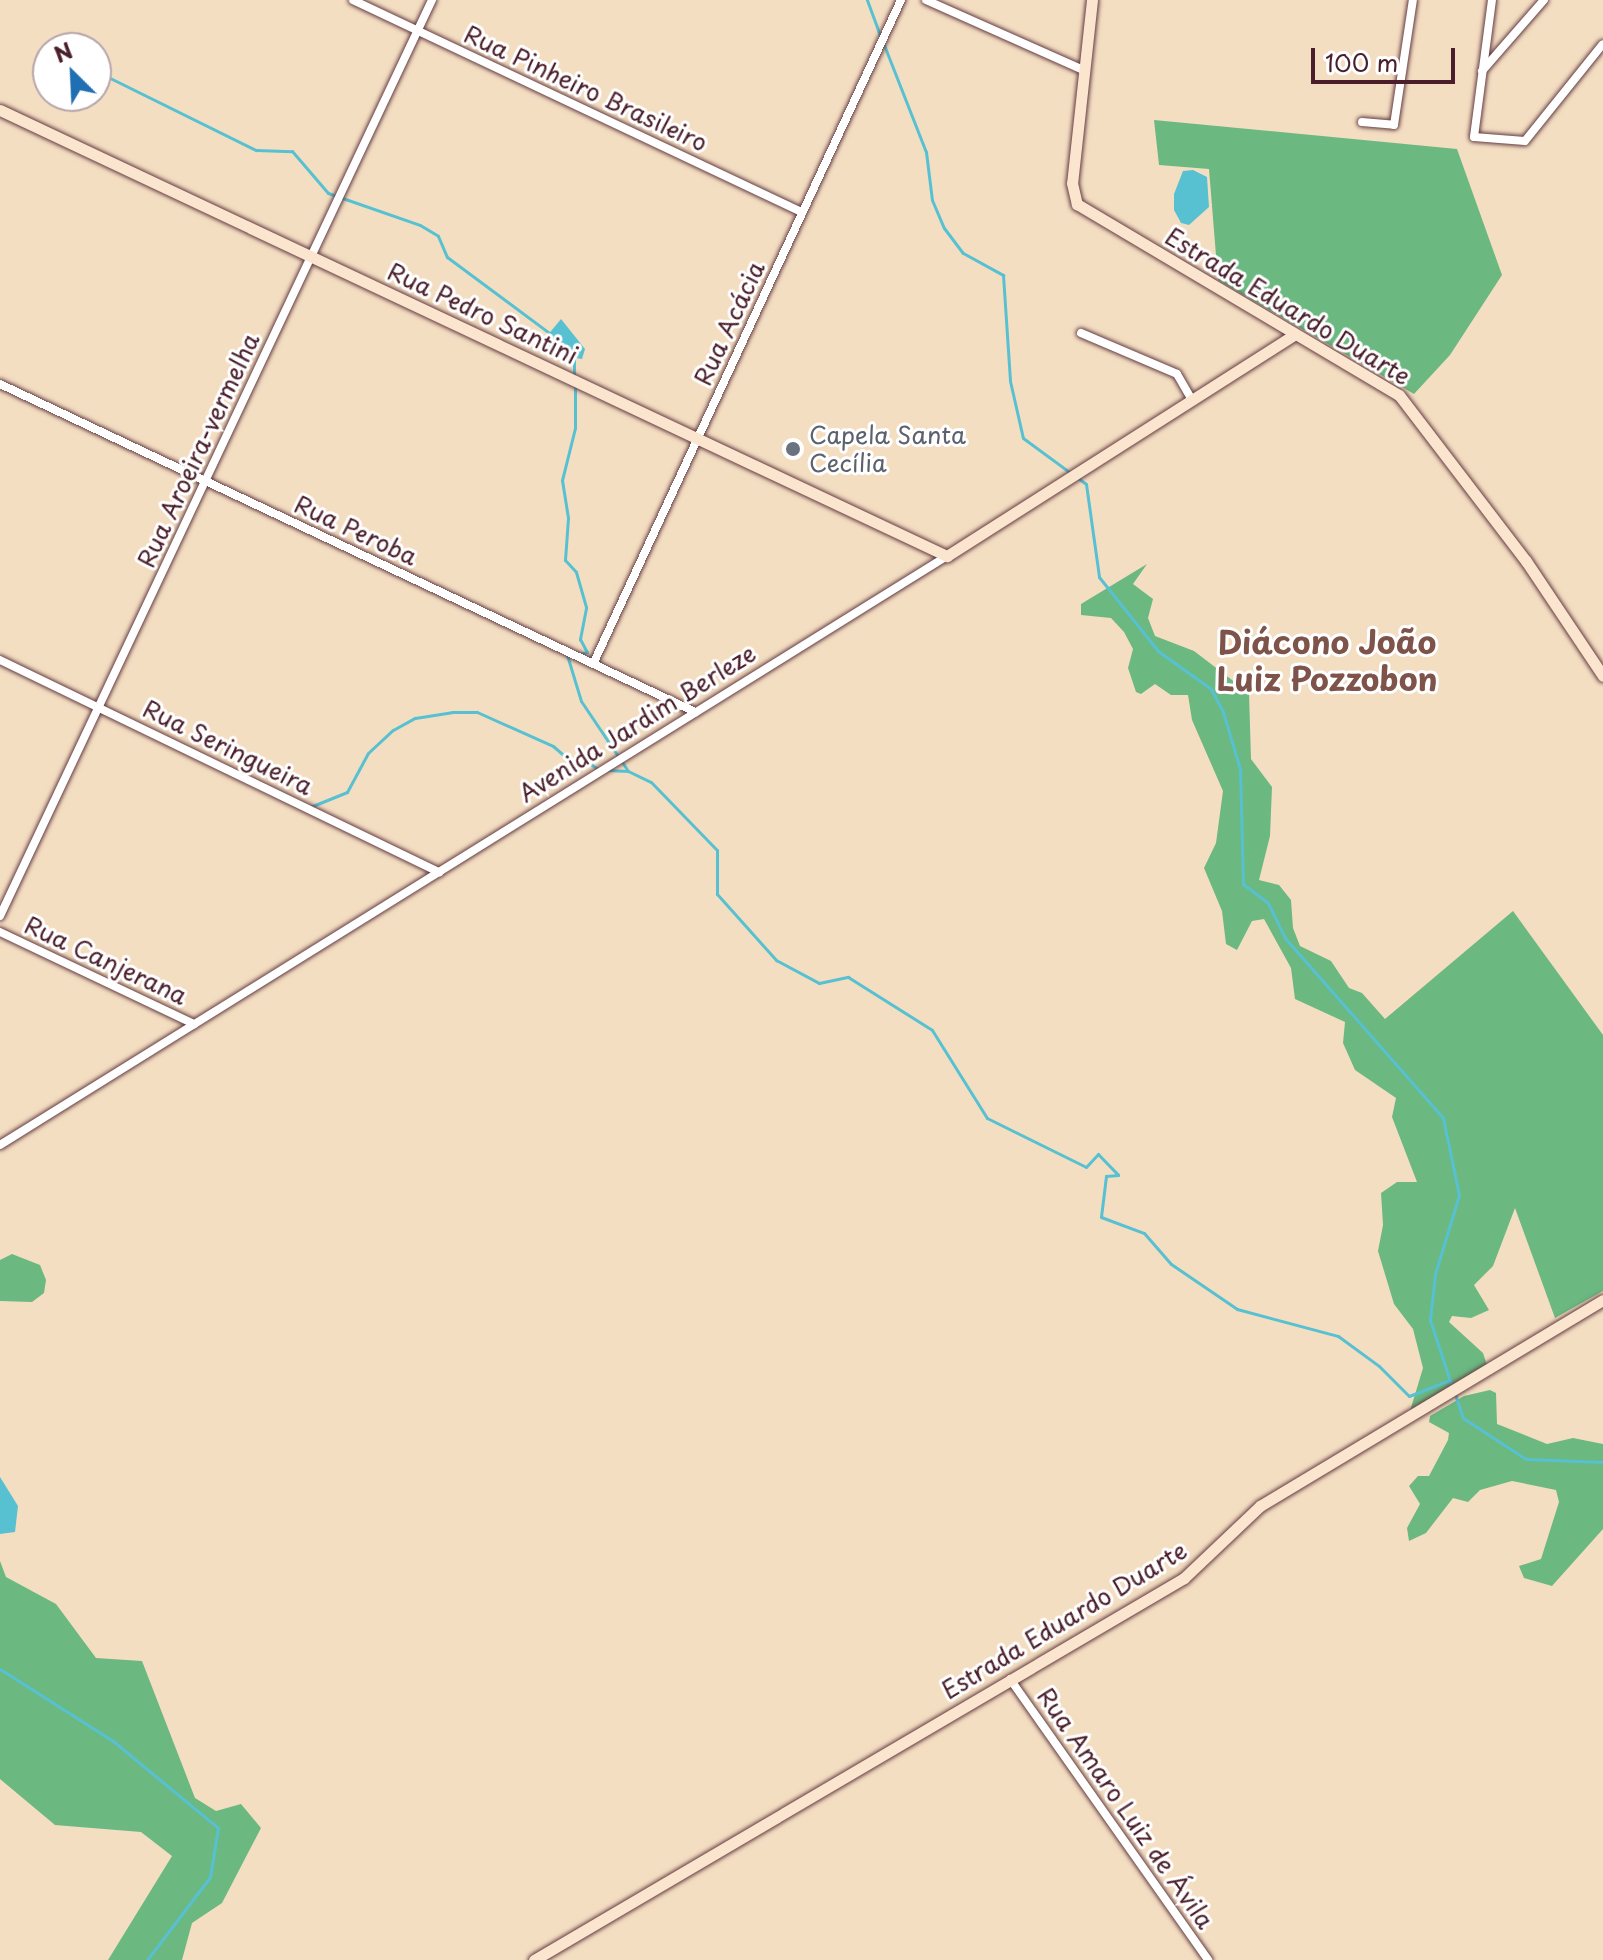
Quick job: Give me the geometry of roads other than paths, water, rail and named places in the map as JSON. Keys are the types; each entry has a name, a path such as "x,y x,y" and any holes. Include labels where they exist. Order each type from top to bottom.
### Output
{"street":[{"name":"Rua Pinheiro Brasileiro","path":"353,0 802,212"},
{"name":"Rua Aroeira-vermelha","path":"0,916 432,0"},
{"name":"Rua Acácia","path":"594,662 901,0"},
{"path":"926,0 1081,69"},
{"name":"Estrada Eduardo Duarte","path":"1092,0 1081,69 1072,183 1077,204 1294,335 1388,387 1410,406 1526,561 1603,676"},
{"path":"1362,122 1394,125 1413,0"},
{"path":"1492,0 1474,137 1525,141 1603,44"},
{"path":"1482,71 1544,0"},
{"name":"Rua Pedro Santini","path":"0,110 947,556"},
{"path":"1081,333 1177,374 1192,400"},
{"name":"Avenida Jardim Berleze","path":"0,1145 947,556 1294,335"},
{"name":"Rua Peroba","path":"0,384 695,712"},
{"name":"Rua Seringueira","path":"0,660 439,872"},
{"name":"Rua Canjerana","path":"0,932 194,1024"},
{"name":"Estrada Eduardo Duarte","path":"534,1960 1184,1578 1260,1506 1603,1300"},
{"name":"Rua Amaro Luiz de Ávila","path":"1010,1679 1208,1960"}],"water":[{"path":"1193,170 1207,177 1209,207 1189,225 1181,223 1174,210 1174,194 1183,171"},
{"path":"561,319 585,349 582,359 552,354 542,342"},
{"path":"0,1477 18,1506 15,1532 0,1534"}],"waterway":[{"path":"867,0 881,38"},
{"path":"884,45 926,152 932,200 944,228 963,253 1003,275 1010,381 1023,438 1072,474"},
{"path":"112,79 256,150 292,151 328,193 420,225 438,236 447,257 548,332"},
{"path":"574,358 574,375"},
{"path":"575,386 575,428 562,480 568,518 565,560 576,572 586,608 580,639 587,652 580,654"},
{"path":"1078,478 1086,484 1099,577 1158,651 1211,689 1223,712 1240,769 1243,884 1268,903 1285,938 1443,1118 1459,1195 1435,1274 1430,1320 1452,1387"},
{"path":"567,655 581,701 628,771"},
{"path":"310,807 347,792 368,753 393,730 415,718 452,712 477,712 553,746 576,766 587,762 600,770"},
{"path":"607,770 628,771 651,782 717,850 717,894 776,960 819,983 848,977 932,1030 987,1118 1086,1167 1098,1154 1118,1175 1106,1176 1101,1217 1144,1233 1171,1264 1237,1309 1338,1336 1379,1366 1409,1396 1450,1380"},
{"path":"1455,1394 1463,1418 1526,1459 1603,1462"},
{"path":"0,1669 113,1741 218,1828 210,1877 147,1960"}],"place":[{"name":"Capela Santa Cecília","path":"793,449"}],"district":[{"name":"Diácono João Luiz Pozzobon","path":"1327,660"}]}
